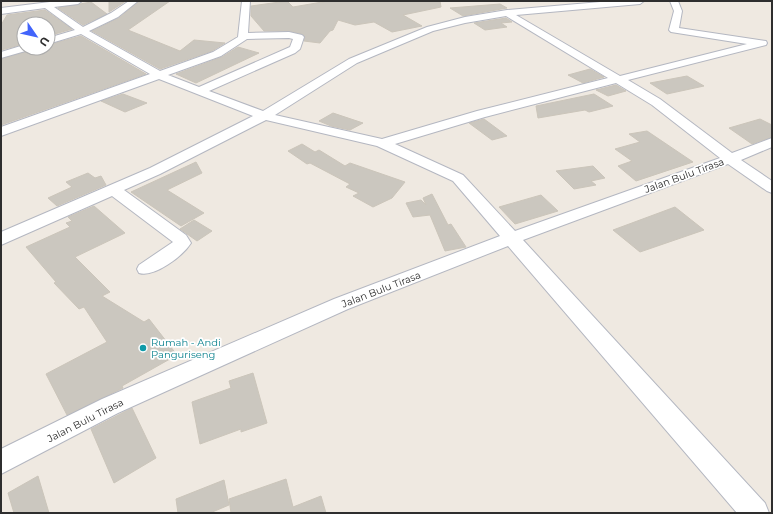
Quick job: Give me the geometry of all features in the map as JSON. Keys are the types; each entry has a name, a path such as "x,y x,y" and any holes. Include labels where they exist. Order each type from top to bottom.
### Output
{"street":[{"path":"1,9 78,1"},
{"path":"56,39 83,31 112,17 134,1"},
{"path":"1,132 160,76 217,54 240,41 244,36 246,1"},
{"path":"1,239 114,190 264,116 338,70 382,48 435,27 507,13 640,1"},
{"path":"674,1 678,11 674,30 767,44"},
{"path":"51,3 83,31 160,76 264,116 382,143 458,178 755,513"},
{"path":"507,13 668,110 730,159 772,188"},
{"path":"199,91 294,50 299,37 289,35 244,36"},
{"path":"382,143 481,114 767,44"},
{"path":"1,55 16,51"},
{"name":"Jalan Bulu Tirasa","path":"1,462 110,406 307,318 512,238 730,159 772,142"},
{"path":"114,190 180,239 182,243 179,248 146,269"}],"building":[{"path":"109,1 126,1 109,12"},
{"path":"139,1 170,1 128,30 180,51 194,40 225,43 212,51 160,69 92,31 119,18"},
{"path":"287,1 293,7 328,1 440,1 441,7 403,15 422,26 392,32 374,22 355,25 338,20 333,30 330,31 320,43 304,41 305,37 303,34 289,31 264,31 251,16 251,6"},
{"path":"91,2 107,14 83,25 58,8"},
{"path":"500,4 507,8 463,16 450,8"},
{"path":"45,10 54,16 16,16 16,46 1,50 1,25 7,15"},
{"path":"56,18 72,29 56,34"},
{"path":"506,18 512,22 501,23 507,27 485,30 474,23"},
{"path":"81,36 146,74 1,125 1,59 16,55 16,56 56,56 56,43"},
{"path":"238,47 259,53 196,83 176,74 222,57"},
{"path":"590,69 604,77 583,83 568,75"},
{"path":"687,76 704,86 667,94 650,83"},
{"path":"616,85 626,91 608,96 596,90"},
{"path":"123,94 147,103 125,112 101,101"},
{"path":"594,94 613,106 589,112 585,110 538,118 536,106"},
{"path":"333,113 363,123 350,130 331,126 319,121"},
{"path":"484,119 507,136 492,140 469,123"},
{"path":"760,119 772,125 772,137 752,144 729,128"},
{"path":"647,131 693,162 636,181 618,166 632,161 615,149 640,142 629,134"},
{"path":"302,144 315,152 319,150 345,166 350,163 405,182 392,198 373,207 353,196 359,193 346,187 350,184 310,163 307,164 288,151"},
{"path":"196,162 202,173 167,190 204,213 181,226 131,192"},
{"path":"593,166 605,178 591,181 596,185 574,189 556,171"},
{"path":"88,173 95,178 101,176 106,185 57,206 48,198 72,187 66,182"},
{"path":"432,194 448,225 451,224 466,247 445,251 430,215 413,217 406,203 421,200 426,205 423,198"},
{"path":"541,195 558,211 515,224 499,207"},
{"path":"94,206 125,233 75,257 110,292 102,296 144,322 149,319 177,355 122,386 123,388 67,415 46,374 107,342 84,307 79,309 54,283 56,282 26,247 70,227 66,223 72,221 68,217"},
{"path":"675,207 704,230 640,252 613,230"},
{"path":"194,220 212,231 197,241 180,229"},
{"path":"253,373 267,423 241,432 241,429 200,444 192,402 231,388 229,381"},
{"path":"132,408 156,458 114,483 91,429"},
{"path":"38,476 49,513 14,513 8,493"},
{"path":"286,479 293,507 321,496 326,513 231,513 229,499"},
{"path":"224,480 229,505 210,513 178,513 176,499"}],"place":[{"name":"Rumah - Andi Panguriseng","path":"143,348"}]}
